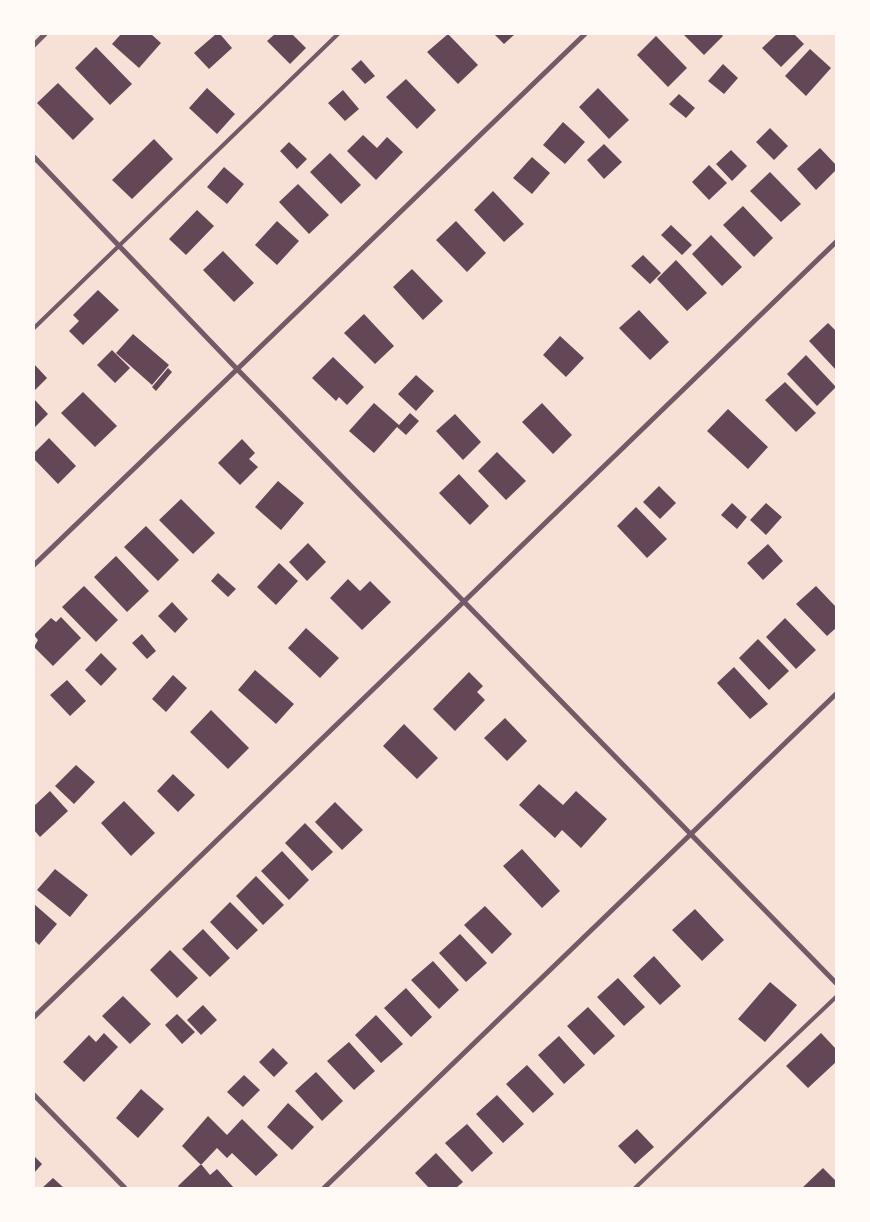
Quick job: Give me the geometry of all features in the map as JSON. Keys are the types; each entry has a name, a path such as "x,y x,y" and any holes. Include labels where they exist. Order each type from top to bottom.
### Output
{"street":[{"path":"34,45 45,34"},
{"path":"34,565 236,368 585,34"},
{"path":"34,157 462,602 836,983"},
{"path":"34,1017 836,242"},
{"path":"324,1188 836,694"},
{"path":"34,1095 125,1188"}],"lane":[{"path":"34,328 338,34"},
{"path":"635,1188 836,997"}],"building":[{"path":"121,34 151,34 161,43 139,68 112,44"},
{"path":"216,34 220,34 232,48 209,69 194,53"},
{"path":"275,34 292,34 306,48 290,64 267,41"},
{"path":"448,34 478,65 458,84 427,52"},
{"path":"494,34 515,34 504,44"},
{"path":"683,34 721,34 723,36 704,55"},
{"path":"777,34 794,34 804,44 781,67 762,48"},
{"path":"656,36 687,68 668,87 637,55"},
{"path":"96,47 132,84 110,105 75,68"},
{"path":"810,49 831,68 806,96 785,76"},
{"path":"361,60 375,76 365,84 351,69"},
{"path":"723,64 738,78 724,94 708,81"},
{"path":"406,79 436,110 417,129 386,97"},
{"path":"58,83 94,119 73,140 37,103"},
{"path":"207,88 235,114 217,134 189,108"},
{"path":"598,88 629,120 609,139 579,107"},
{"path":"343,90 359,109 345,121 328,103"},
{"path":"679,94 695,108 686,118 669,104"},
{"path":"563,122 585,142 565,164 543,145"},
{"path":"770,128 788,146 774,160 756,142"},
{"path":"363,135 377,148 387,137 403,152 376,180 347,151"},
{"path":"154,139 173,159 132,199 112,180"},
{"path":"289,142 307,159 297,169 280,151"},
{"path":"604,144 622,162 604,179 587,160"},
{"path":"820,148 836,165 836,170 816,190 797,169"},
{"path":"731,150 747,166 732,181 716,164"},
{"path":"330,153 361,185 341,204 310,172"},
{"path":"532,157 550,173 532,194 513,178"},
{"path":"709,165 727,183 709,200 692,182"},
{"path":"224,167 244,184 227,204 207,187"},
{"path":"770,172 801,204 781,222 750,191"},
{"path":"298,184 329,215 309,234 279,202"},
{"path":"493,191 524,224 504,242 474,210"},
{"path":"743,206 773,238 754,257 723,225"},
{"path":"197,210 214,226 186,255 169,239"},
{"path":"277,221 299,241 277,265 255,245"},
{"path":"456,221 486,253 467,272 436,240"},
{"path":"671,225 692,245 682,255 661,235"},
{"path":"711,235 742,267 722,286 692,254"},
{"path":"223,251 254,283 234,302 203,270"},
{"path":"643,255 661,273 650,284 631,266"},
{"path":"676,260 707,293 687,311 657,279"},
{"path":"412,269 443,301 423,320 393,287"},
{"path":"98,290 119,310 83,345 69,331 79,321 73,315"},
{"path":"639,310 669,342 650,360 619,328"},
{"path":"364,314 394,346 375,364 344,333"},
{"path":"828,323 836,331 836,370 809,341"},
{"path":"133,334 169,365 152,385 116,353"},
{"path":"560,336 584,358 566,377 543,355"},
{"path":"112,350 130,368 115,383 97,365"},
{"path":"806,355 836,387 817,406 787,374"},
{"path":"333,357 364,387 347,405 339,397 336,401 312,378"},
{"path":"34,364 47,378 34,391"},
{"path":"168,368 172,372 156,391 152,387"},
{"path":"416,375 434,391 416,411 398,394"},
{"path":"785,382 816,413 796,432 765,400"},
{"path":"83,392 117,426 95,447 61,413"},
{"path":"34,399 48,414 34,428"},
{"path":"374,403 399,425 410,413 419,421 406,435 397,427 374,453 349,431"},
{"path":"542,403 572,435 553,454 522,422"},
{"path":"728,409 768,447 748,469 707,431"},
{"path":"455,414 481,442 463,460 436,431"},
{"path":"49,438 76,466 58,484 34,459 34,453"},
{"path":"242,439 255,453 249,459 258,467 240,485 218,463"},
{"path":"497,452 526,481 506,500 478,471"},
{"path":"459,474 489,506 470,525 439,493"},
{"path":"278,481 304,503 281,530 255,507"},
{"path":"659,486 676,503 660,519 643,502"},
{"path":"181,499 215,533 193,554 159,520"},
{"path":"732,503 747,517 737,529 721,515"},
{"path":"766,503 782,517 766,535 750,520"},
{"path":"636,507 667,539 647,558 617,526"},
{"path":"146,526 179,560 158,581 124,547"},
{"path":"308,543 326,562 307,581 289,562"},
{"path":"768,544 783,561 763,580 747,563"},
{"path":"116,556 149,591 127,612 94,577"},
{"path":"279,563 298,581 276,605 257,587"},
{"path":"218,573 236,589 228,597 211,581"},
{"path":"348,579 360,591 370,581 391,602 362,630 330,598"},
{"path":"84,586 118,620 96,642 62,607"},
{"path":"816,586 836,607 836,628 827,636 796,604"},
{"path":"172,602 188,619 175,633 158,616"},
{"path":"61,617 81,638 53,666 34,647 38,640 34,635 51,618 56,622"},
{"path":"785,618 816,650 796,669 766,637"},
{"path":"306,628 339,658 320,678 288,648"},
{"path":"142,634 156,651 147,659 132,643"},
{"path":"758,639 789,671 769,690 739,658"},
{"path":"101,653 117,669 101,686 85,670"},
{"path":"734,667 768,704 750,719 717,683"},
{"path":"255,670 294,704 276,724 238,690"},
{"path":"469,672 483,686 477,692 485,700 455,731 433,709"},
{"path":"173,675 187,688 166,712 152,699"},
{"path":"67,680 86,701 70,716 50,695"},
{"path":"211,710 249,748 228,769 190,732"},
{"path":"505,718 527,741 507,761 484,738"},
{"path":"404,724 438,758 417,779 383,746"},
{"path":"76,765 95,782 74,804 55,786"},
{"path":"173,774 195,795 178,812 157,791"},
{"path":"539,784 563,805 576,791 607,819 581,848 562,830 555,838 519,805"},
{"path":"50,791 68,811 40,837 34,830 34,806"},
{"path":"124,801 155,833 131,856 101,823"},
{"path":"335,802 363,830 342,850 315,822"},
{"path":"305,823 333,852 312,871 285,843"},
{"path":"522,849 560,891 542,908 503,866"},
{"path":"282,851 309,880 289,900 261,871"},
{"path":"55,869 88,895 70,917 37,890"},
{"path":"256,876 284,905 263,925 236,896"},
{"path":"230,902 258,930 237,950 210,922"},
{"path":"34,904 57,924 39,945 34,940"},
{"path":"485,906 512,934 492,954 464,925"},
{"path":"695,909 724,940 702,961 672,930"},
{"path":"203,929 230,958 210,977 182,949"},
{"path":"460,934 487,963 466,982 439,953"},
{"path":"170,950 198,978 177,998 150,970"},
{"path":"654,956 681,986 660,1005 633,976"},
{"path":"433,961 459,990 439,1009 411,980"},
{"path":"618,978 645,1007 624,1026 597,997"},
{"path":"770,982 797,1005 765,1042 738,1019"},
{"path":"406,988 432,1017 411,1037 384,1008"},
{"path":"123,996 151,1024 130,1044 102,1016"},
{"path":"203,1005 217,1020 201,1035 187,1020"},
{"path":"588,1007 615,1036 594,1055 567,1026"},
{"path":"177,1014 195,1032 182,1044 165,1025"},
{"path":"376,1015 403,1044 381,1063 355,1035"},
{"path":"104,1033 118,1047 84,1082 63,1062 89,1035 96,1042"},
{"path":"821,1033 836,1049 836,1062 808,1088 786,1066"},
{"path":"559,1036 585,1065 564,1084 538,1055"},
{"path":"349,1042 375,1071 354,1090 327,1061"},
{"path":"273,1048 288,1063 274,1077 259,1062"},
{"path":"527,1065 554,1094 533,1113 506,1084"},
{"path":"316,1072 343,1101 322,1121 295,1091"},
{"path":"244,1075 260,1090 243,1107 227,1092"},
{"path":"141,1089 164,1109 138,1138 116,1118"},
{"path":"497,1095 524,1124 503,1143 476,1114"},
{"path":"288,1103 314,1127 292,1150 267,1127"},
{"path":"208,1116 227,1135 242,1119 278,1155 256,1176 232,1153 227,1158 217,1148 201,1165 182,1146"},
{"path":"467,1124 493,1153 472,1172 445,1143"},
{"path":"637,1129 654,1147 635,1164 618,1146"},
{"path":"436,1153 463,1182 456,1188 429,1188 415,1173"},
{"path":"34,1156 42,1164 34,1173"},
{"path":"201,1164 210,1175 217,1169 234,1188 180,1188 178,1186"},
{"path":"823,1168 836,1181 836,1188 802,1188"},
{"path":"53,1178 64,1188 42,1188"}]}
